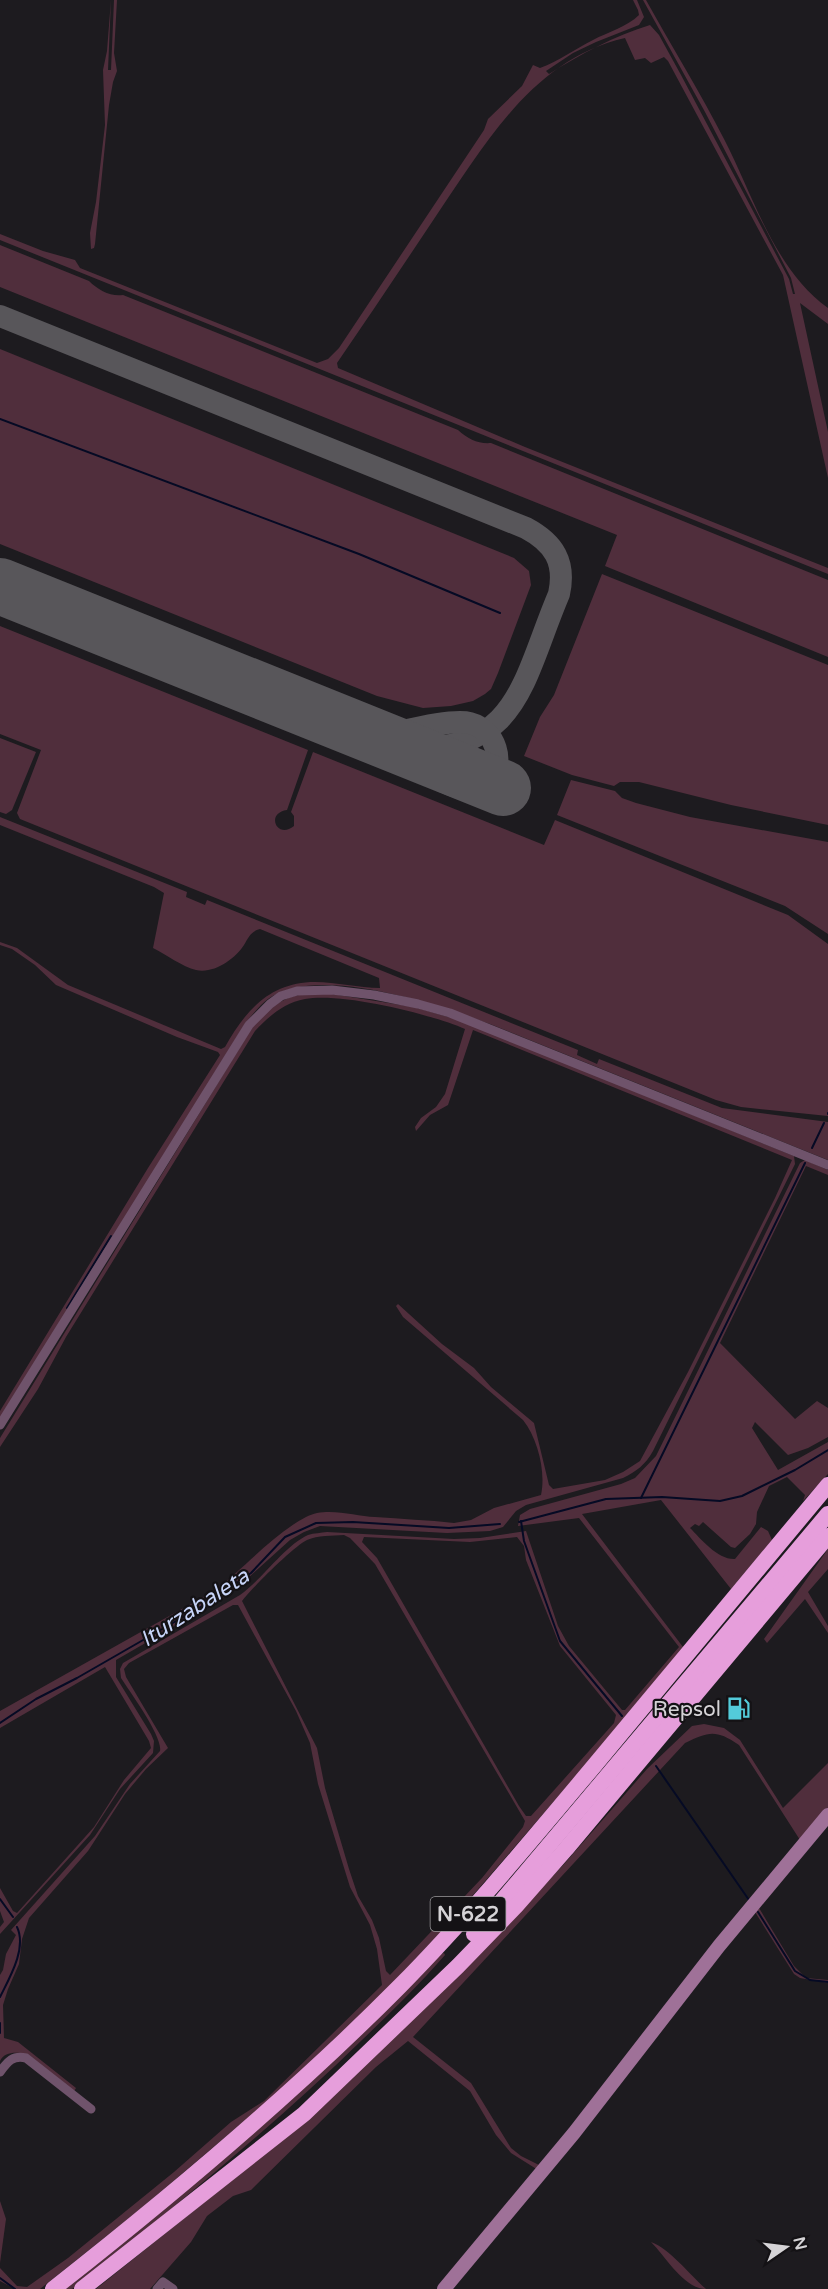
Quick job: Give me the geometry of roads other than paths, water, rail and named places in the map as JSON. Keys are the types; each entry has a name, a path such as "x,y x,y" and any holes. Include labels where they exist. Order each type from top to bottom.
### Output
{"highway":[{"name":"N-622","path":"53,2289 222,2152 327,2058 402,1984 471,1910 548,1820 828,1485"},
{"name":"N-622","path":"81,2289 206,2189 330,2080 411,2001 477,1930 828,1514"},
{"path":"206,2189 304,2114 458,1966 516,1906 828,1536"}],"street":[{"path":"0,1425 249,1025 281,996 297,991 317,989 374,995 450,1013 828,1165"},
{"path":"444,2289 574,2133 719,1946 828,1815"},
{"path":"0,2072 9,2060 19,2056 26,2058 91,2109"},
{"path":"157,2289 163,2282 173,2289"}],"waterway":[{"path":"0,419 359,554 500,613"},
{"path":"812,1148 824,1123"},
{"path":"641,1498 805,1163"},
{"path":"67,1308 111,1236"},
{"name":"Iturzabaleta","path":"519,1522 606,1499 662,1497 720,1501 742,1496 795,1470 828,1450"},
{"path":"521,1521 524,1541 560,1641 622,1716"},
{"name":"Iturzabaleta","path":"0,1723 36,1699 211,1601 251,1573 285,1537 316,1523 353,1522 449,1528 500,1524"},
{"path":"656,1766 749,1900"},
{"path":"0,1899 13,1917"},
{"path":"758,1912 795,1971 810,1980 828,1982"},
{"path":"0,1997 19,1953 20,1935 17,1927"},
{"path":"0,2023 0,2033"},
{"path":"0,2278 15,2289"}],"place":[{"name":"Repsol","path":"739,1709"}]}
